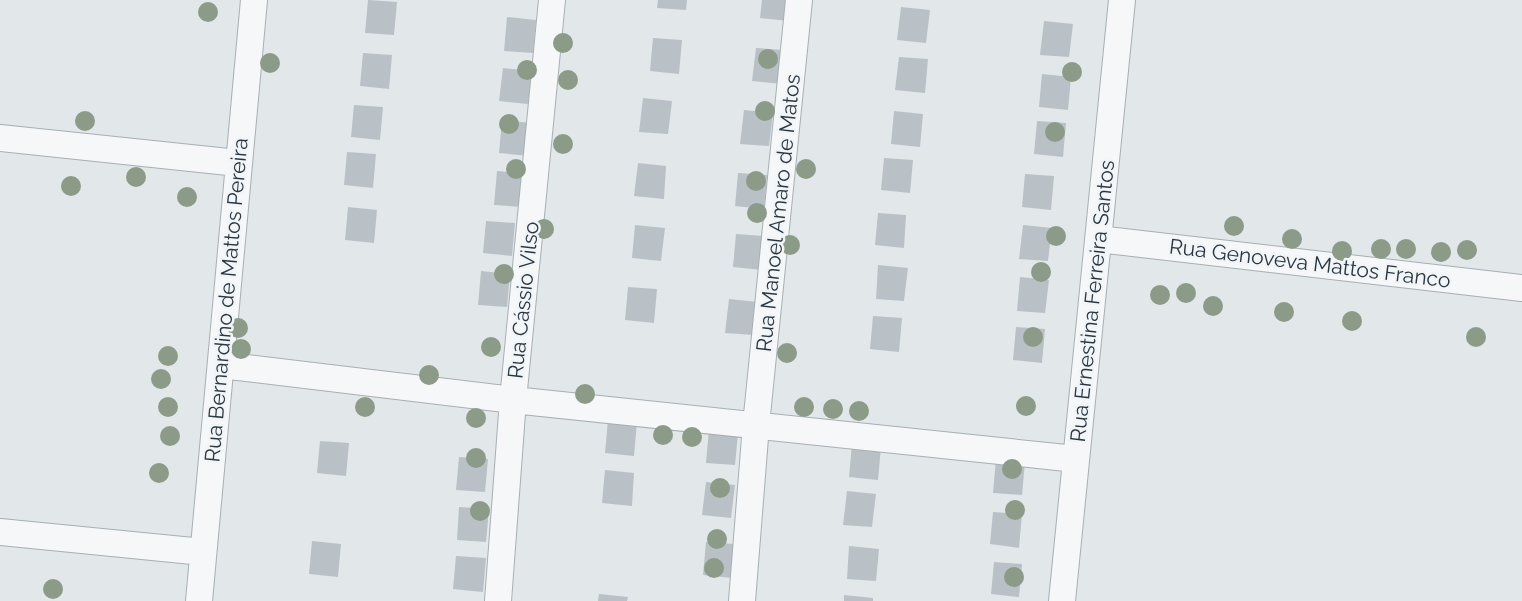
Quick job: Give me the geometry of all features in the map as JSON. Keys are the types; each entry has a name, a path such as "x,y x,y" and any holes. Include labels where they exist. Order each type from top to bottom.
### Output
{"street":[{"name":"Rua Bernardino de Mattos Pereira","path":"198,601 254,0"},
{"name":"Rua Cássio Vilso","path":"498,601 513,400 552,0"},
{"name":"Rua Manoel Amaro de Matos","path":"742,601 756,425 799,0"},
{"name":"Rua Ernestina Ferreira Santos","path":"1062,601 1122,0"},
{"path":"0,138 239,163"},
{"name":"Rua Genoveva Mattos Franco","path":"1098,239 1522,288"},
{"path":"220,365 513,400 1076,459"},
{"path":"0,532 203,552"}],"building":[{"path":"368,0 397,2 394,35 365,33"},
{"path":"658,0 687,0 686,10 657,8"},
{"path":"762,0 791,0 789,21 760,18"},
{"path":"901,7 930,10 926,43 897,40"},
{"path":"507,17 536,20 533,53 504,51"},
{"path":"1044,21 1073,24 1069,57 1040,55"},
{"path":"653,38 682,40 679,74 650,71"},
{"path":"756,48 784,50 782,84 752,81"},
{"path":"363,53 392,55 389,89 360,86"},
{"path":"899,57 928,59 925,93 895,90"},
{"path":"503,68 532,71 528,104 499,101"},
{"path":"1042,74 1071,77 1068,110 1039,107"},
{"path":"643,98 672,101 668,134 639,132"},
{"path":"354,105 383,107 380,140 351,137"},
{"path":"744,110 773,113 769,146 740,144"},
{"path":"894,111 923,114 920,147 891,144"},
{"path":"502,120 531,123 529,156 499,153"},
{"path":"1037,121 1066,123 1063,157 1034,154"},
{"path":"347,152 376,154 373,188 344,185"},
{"path":"884,158 913,160 910,193 881,190"},
{"path":"638,163 666,166 664,199 634,196"},
{"path":"497,171 526,174 523,207 494,205"},
{"path":"738,173 767,175 764,209 735,206"},
{"path":"1025,174 1054,176 1051,210 1022,207"},
{"path":"348,207 377,210 374,243 345,240"},
{"path":"878,213 906,215 904,248 875,245"},
{"path":"486,221 515,223 512,256 483,253"},
{"path":"635,225 665,228 661,261 632,258"},
{"path":"1023,225 1052,228 1048,261 1019,259"},
{"path":"736,234 765,236 762,270 733,267"},
{"path":"878,265 908,268 904,301 876,299"},
{"path":"481,271 510,274 507,307 478,305"},
{"path":"1020,277 1049,280 1045,313 1017,311"},
{"path":"628,287 657,289 654,323 625,320"},
{"path":"729,299 758,302 754,335 725,333"},
{"path":"873,316 902,318 899,352 870,349"},
{"path":"1016,327 1045,329 1042,363 1013,360"},
{"path":"608,420 637,422 634,456 605,453"},
{"path":"709,430 738,433 735,465 706,463"},
{"path":"320,441 349,443 346,476 317,473"},
{"path":"852,444 881,447 878,480 849,477"},
{"path":"459,457 488,459 485,492 456,490"},
{"path":"996,459 1025,462 1022,495 993,493"},
{"path":"605,470 634,473 632,506 602,503"},
{"path":"706,482 735,485 731,518 702,515"},
{"path":"847,491 876,494 872,527 843,525"},
{"path":"459,507 489,509 486,542 457,540"},
{"path":"993,512 1022,514 1019,548 990,544"},
{"path":"312,541 341,544 338,577 309,574"},
{"path":"706,542 735,544 732,578 703,575"},
{"path":"849,546 879,549 876,581 847,579"},
{"path":"456,556 486,558 483,592 453,589"},
{"path":"994,562 1022,564 1019,597 991,594"},
{"path":"599,594 628,597 627,601 598,601"},
{"path":"844,595 873,598 873,601 844,601"}]}
